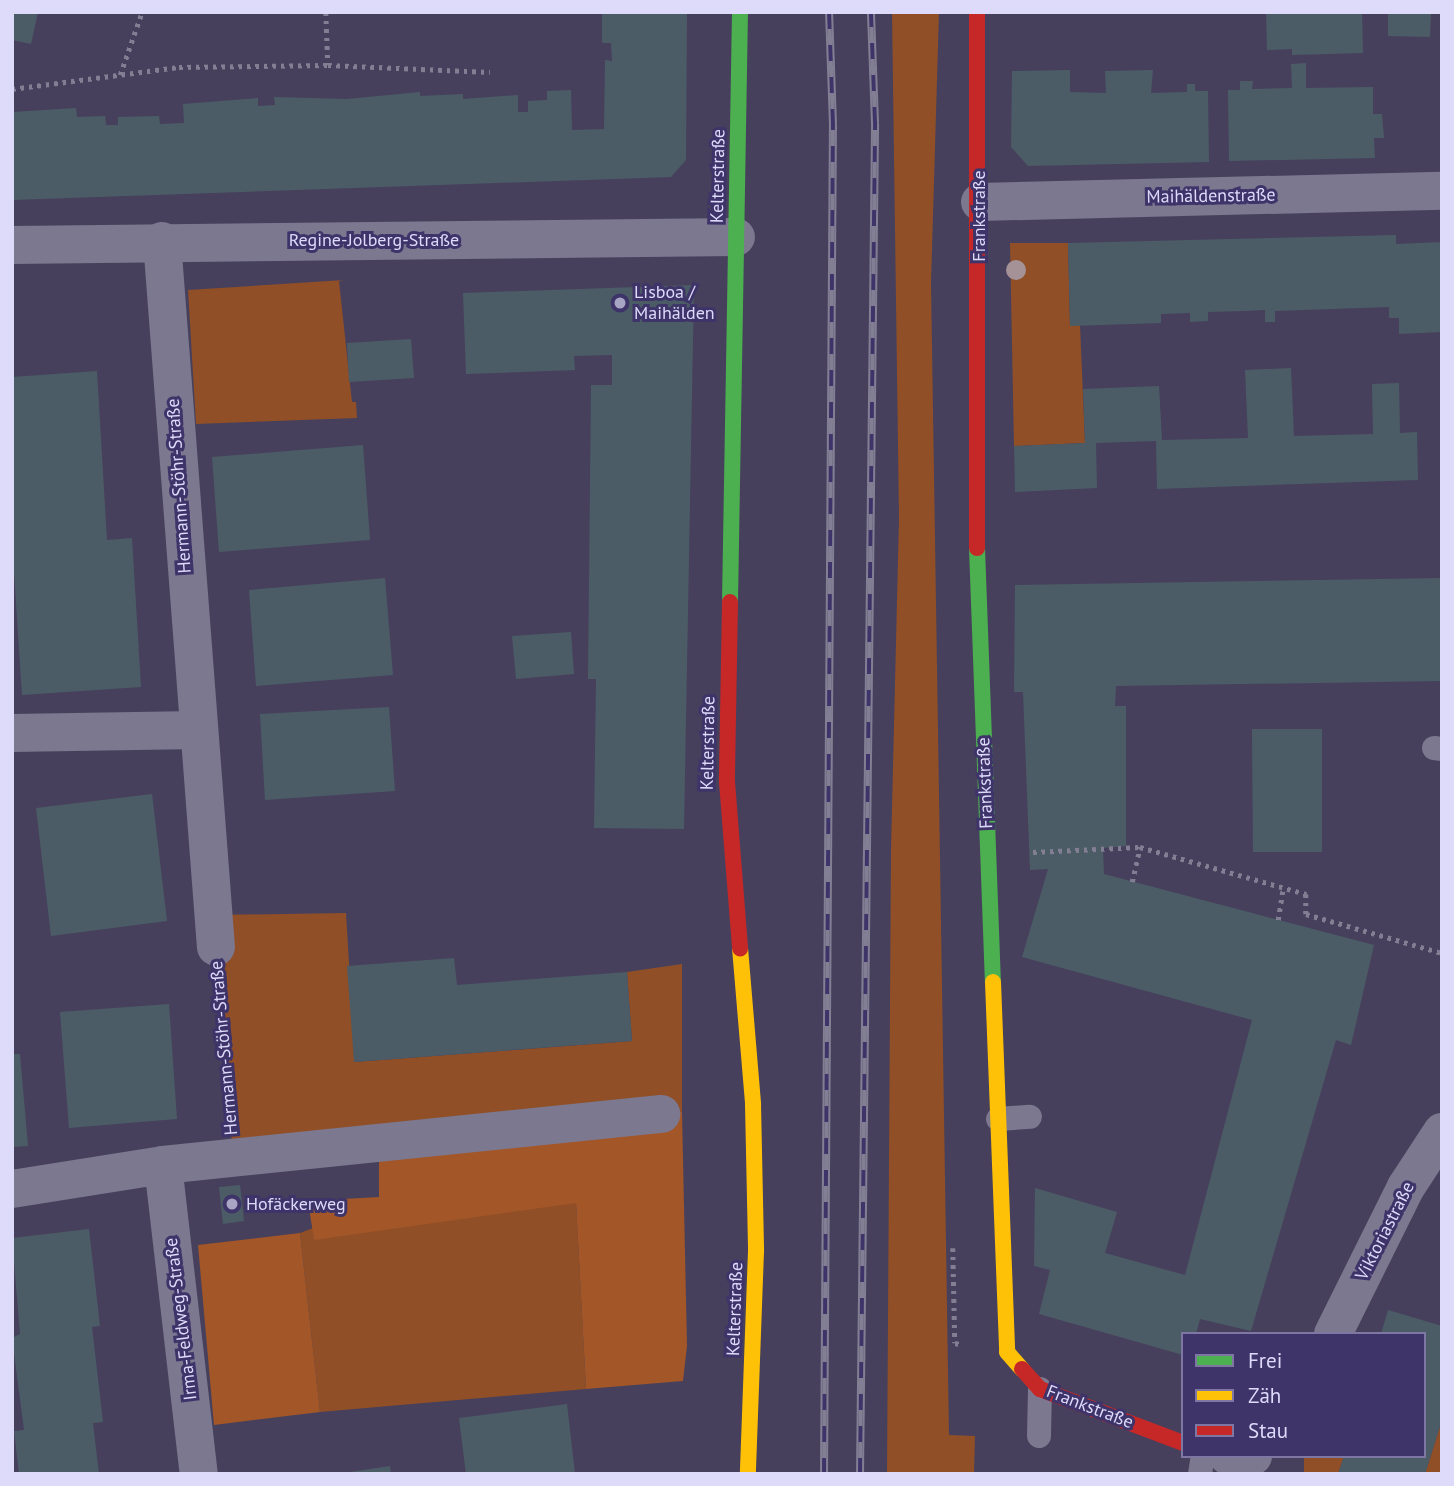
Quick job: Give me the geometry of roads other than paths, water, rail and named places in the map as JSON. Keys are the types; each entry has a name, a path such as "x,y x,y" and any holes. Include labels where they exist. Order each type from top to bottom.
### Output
{"street":[{"name":"Kelterstraße","path":"740,12 727,782 753,1104 756,1251 748,1474"},
{"name":"Frankstraße","path":"977,12 980,202 976,530 1007,1352 1040,1389 1181,1442"},
{"name":"Maihäldenstraße","path":"980,202 1442,191"},
{"name":"Regine-Jolberg-Straße","path":"12,245 162,241 736,237"},
{"name":"Hermann-Stöhr-Straße","path":"162,241 197,730 216,947"},
{"path":"12,733 197,730"},
{"path":"12,1189 163,1164 661,1114"},
{"name":"Viktoriastraße","path":"1334,1332 1406,1187 1442,1132"},
{"name":"Irma-Feldweg-Straße","path":"163,1164 199,1474"}],"lane":[{"path":"998,1119 1030,1117"},
{"path":"1039,1436 1040,1389"}],"railway":[{"path":"824,1474 833,125 829,12"},
{"path":"860,1474 875,123 871,12"}],"place":[{"name":"Lisboa / Maihälden","path":"620,303"},
{"name":"Hofäckerweg","path":"232,1204"}]}
